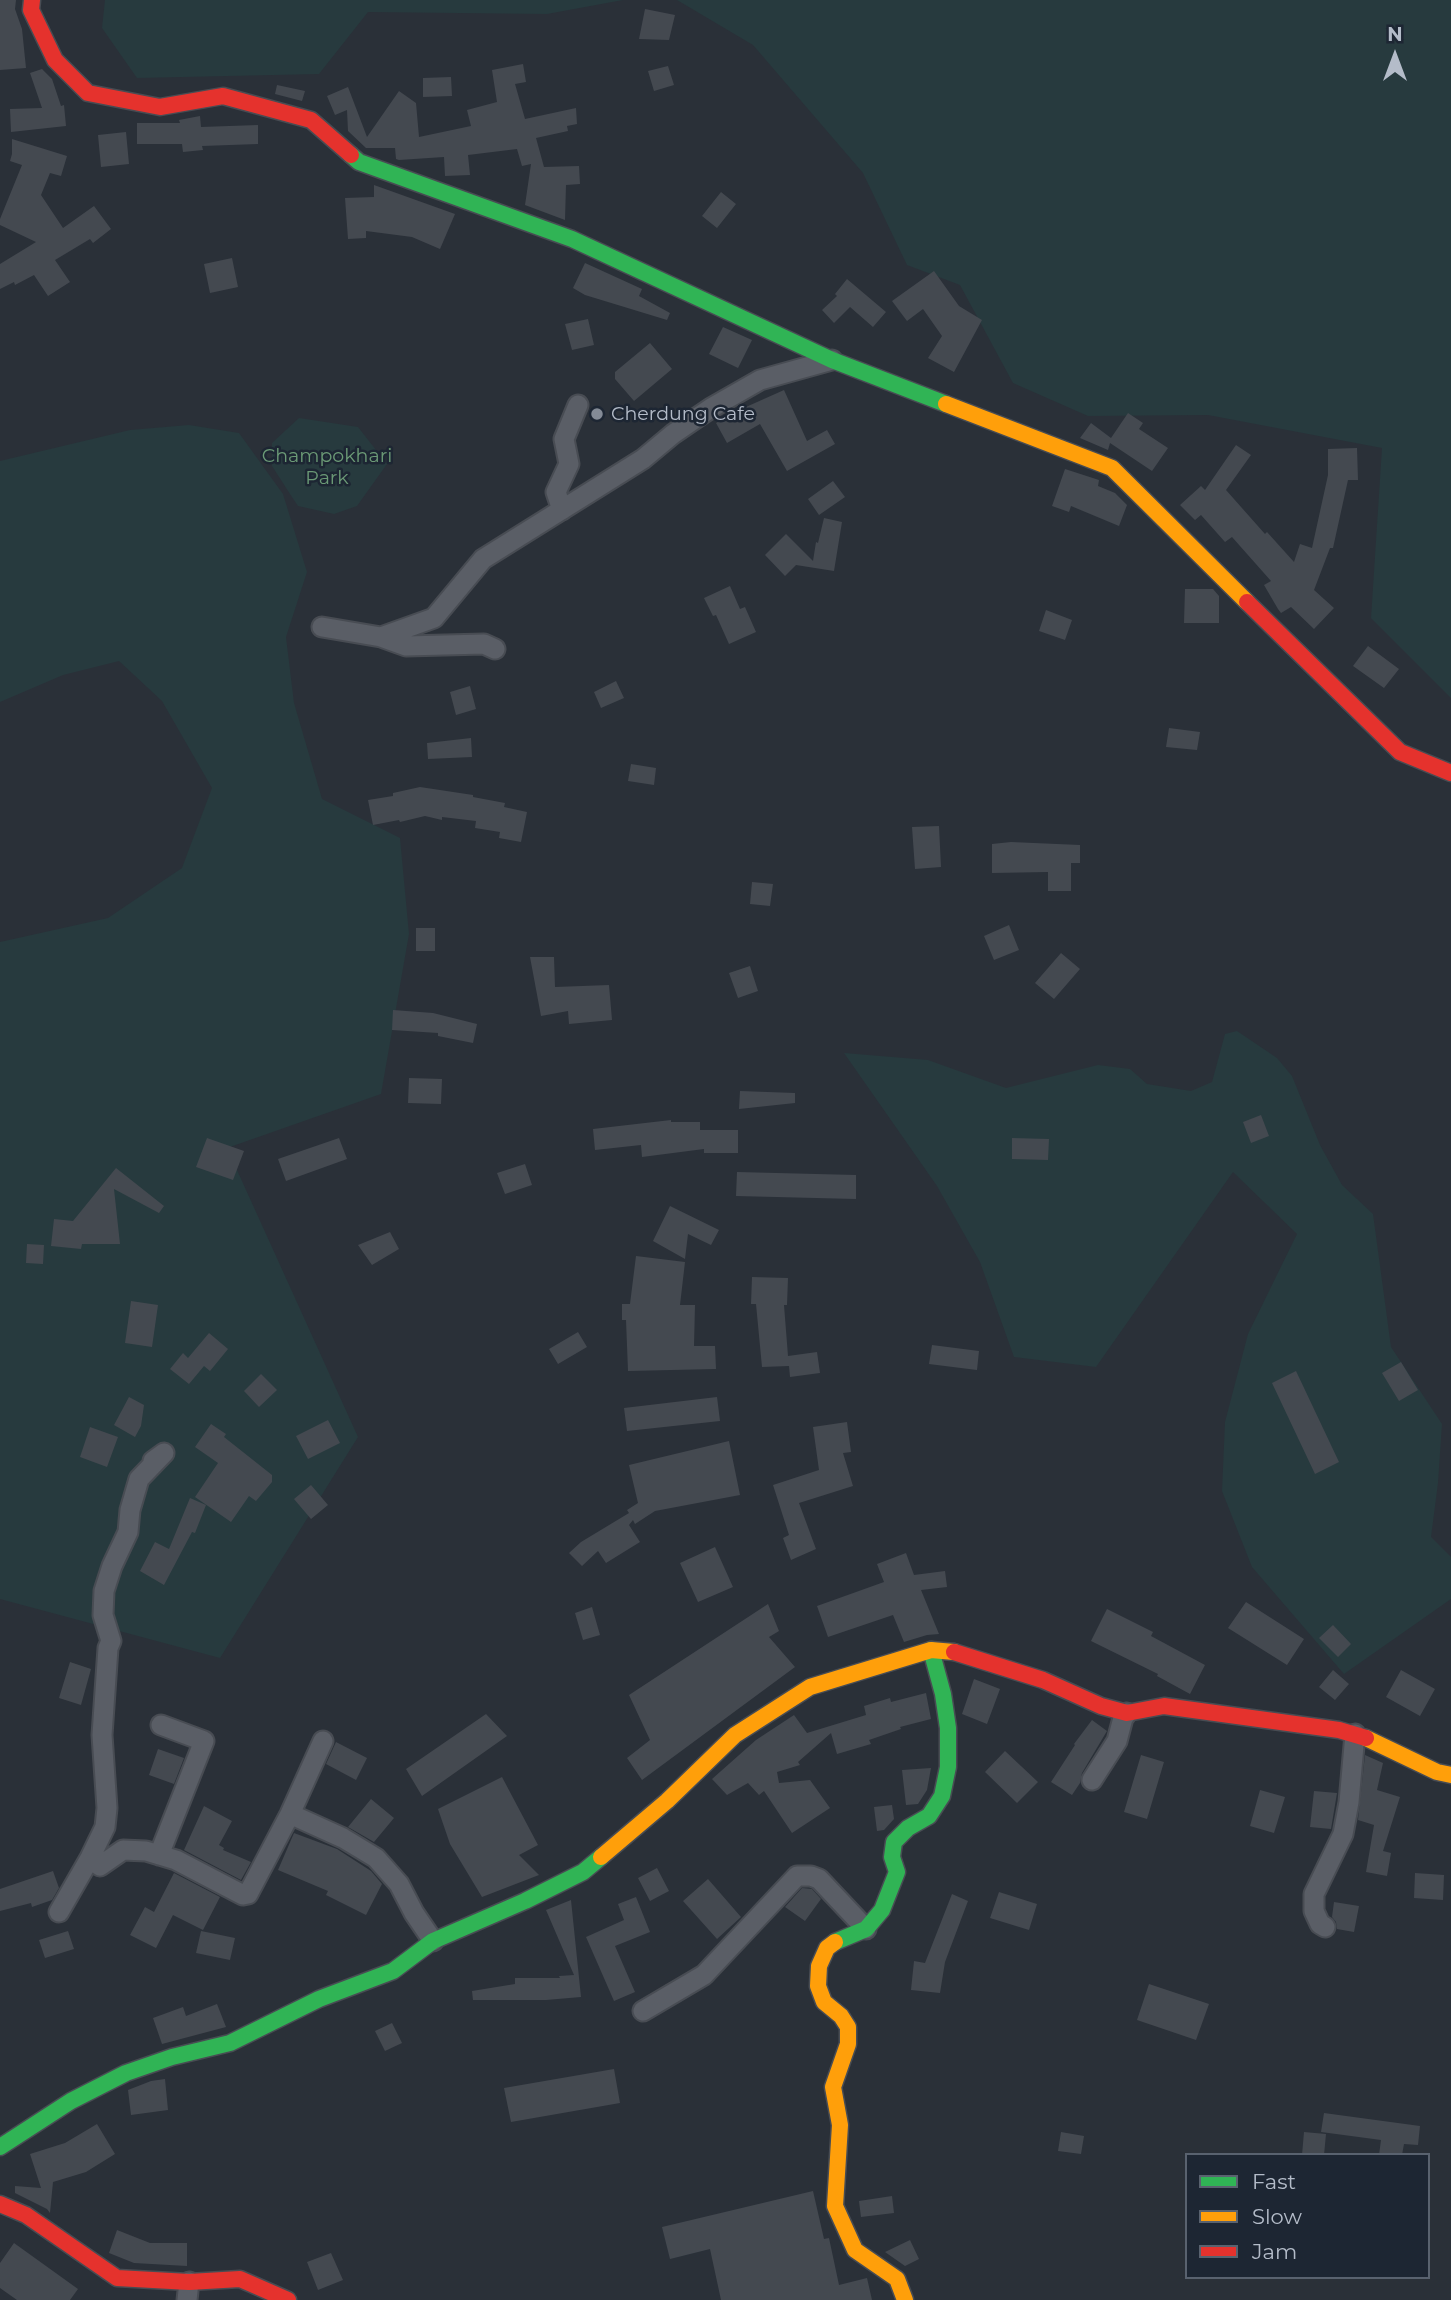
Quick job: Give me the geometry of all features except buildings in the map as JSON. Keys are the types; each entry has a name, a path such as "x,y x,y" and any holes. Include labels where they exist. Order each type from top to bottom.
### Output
{"street":[{"path":"32,0 31,10 55,60 88,93 160,107 223,96 311,120 359,162 572,239 832,360 1112,468 1400,752 1451,774"},
{"path":"381,638 434,618 483,559 643,459 673,434 738,392 760,380 832,360"},
{"path":"562,510 556,492 569,464 564,439 578,405"},
{"path":"321,626 406,646 484,645 495,649"},
{"path":"59,1912 105,1827 107,1808 102,1735 108,1648 111,1641 103,1615 104,1591 111,1566 128,1532 130,1510 139,1479 164,1452 153,1461"},
{"path":"905,2300 897,2279 855,2250 835,2206 839,2124 833,2087 848,2044 848,2027 841,2016 824,2002 818,1986 819,1966 827,1948 839,1939 866,1929 882,1910 897,1872 891,1857 894,1842 908,1828 929,1816 942,1796 948,1767 948,1728 943,1694 931,1650"},
{"path":"0,2147 71,2101 126,2073 172,2057 230,2043 319,1999 393,1971 433,1941 583,1872 667,1801 735,1735 810,1687 931,1650 961,1652 1043,1681 1101,1706 1127,1713 1164,1706 1339,1730 1377,1742 1437,1772 1451,1775"},
{"path":"1091,1780 1117,1741 1122,1718 1127,1713"},
{"path":"159,1855 204,1741 161,1725"},
{"path":"1325,1927 1320,1924 1314,1911 1314,1894 1343,1834 1349,1802 1355,1734"},
{"path":"90,1858 100,1866 123,1850 146,1851 176,1860 243,1895 248,1894 290,1814 323,1741"},
{"path":"290,1814 342,1838 376,1858 398,1884 433,1941"},
{"path":"643,2011 704,1975 797,1876 819,1879 866,1929"},
{"path":"0,2204 26,2215 117,2278 188,2291 240,2279 288,2300"}],"green space":[{"path":"105,0 623,0 547,14 368,12 319,74 137,78 102,28"},
{"path":"677,0 1451,0 1451,698 1371,618 1382,448 1208,415 1088,416 1013,383 960,285 907,265 863,173 753,45"},
{"name":"Champokhari Park","path":"299,418 358,427 387,464 357,506 334,514 298,506 290,494 272,466 272,443"},
{"path":"189,425 239,433 283,494 307,572 286,637 294,703 322,799 400,838 409,934 381,1094 227,1148 358,1437 220,1658 0,1599 0,942 108,918 182,868 212,788 162,701 119,661 63,675 0,702 0,461 130,430"},
{"path":"1237,1031 1277,1058 1292,1076 1320,1145 1342,1185 1373,1214 1391,1347 1442,1424 1431,1537 1451,1557 1451,1599 1344,1674 1252,1567 1222,1491 1225,1422 1248,1334 1297,1234 1233,1172 1096,1367 1014,1357 980,1262 937,1186 844,1053 928,1060 1006,1088 1098,1065 1130,1069 1147,1084 1191,1091 1212,1082 1225,1034"}],"traffic: fast":[{"path":"351,155 359,162 572,239 832,360 946,404"},
{"path":"835,1942 866,1929 882,1910 897,1872 892,1857 894,1842 908,1828 929,1816 942,1796 948,1767 948,1728 943,1694 931,1650"},
{"path":"0,2147 71,2101 126,2073 172,2057 230,2043 319,1999 393,1971 433,1941 525,1901 583,1872 601,1857"}],"traffic: slow":[{"path":"946,404 1112,468 1247,602"},
{"path":"601,1857 667,1801 735,1735 810,1687 931,1650 954,1652"},
{"path":"1366,1738 1437,1772 1451,1775"},
{"path":"835,1942 827,1948 819,1966 818,1986 824,2002 841,2016 848,2027 848,2044 833,2087 840,2125 835,2206 855,2250 897,2279 905,2300"}],"traffic: jam":[{"path":"32,0 31,10 55,60 88,93 160,107 223,96 311,120 351,155"},
{"path":"1247,602 1400,752 1451,773"},
{"path":"954,1652 1043,1680 1101,1706 1127,1713 1164,1706 1339,1730 1366,1738"},
{"path":"0,2204 26,2215 117,2278 189,2282 240,2279 288,2300"}],"place":[{"name":"Cherdung Cafe","path":"597,414"}]}
